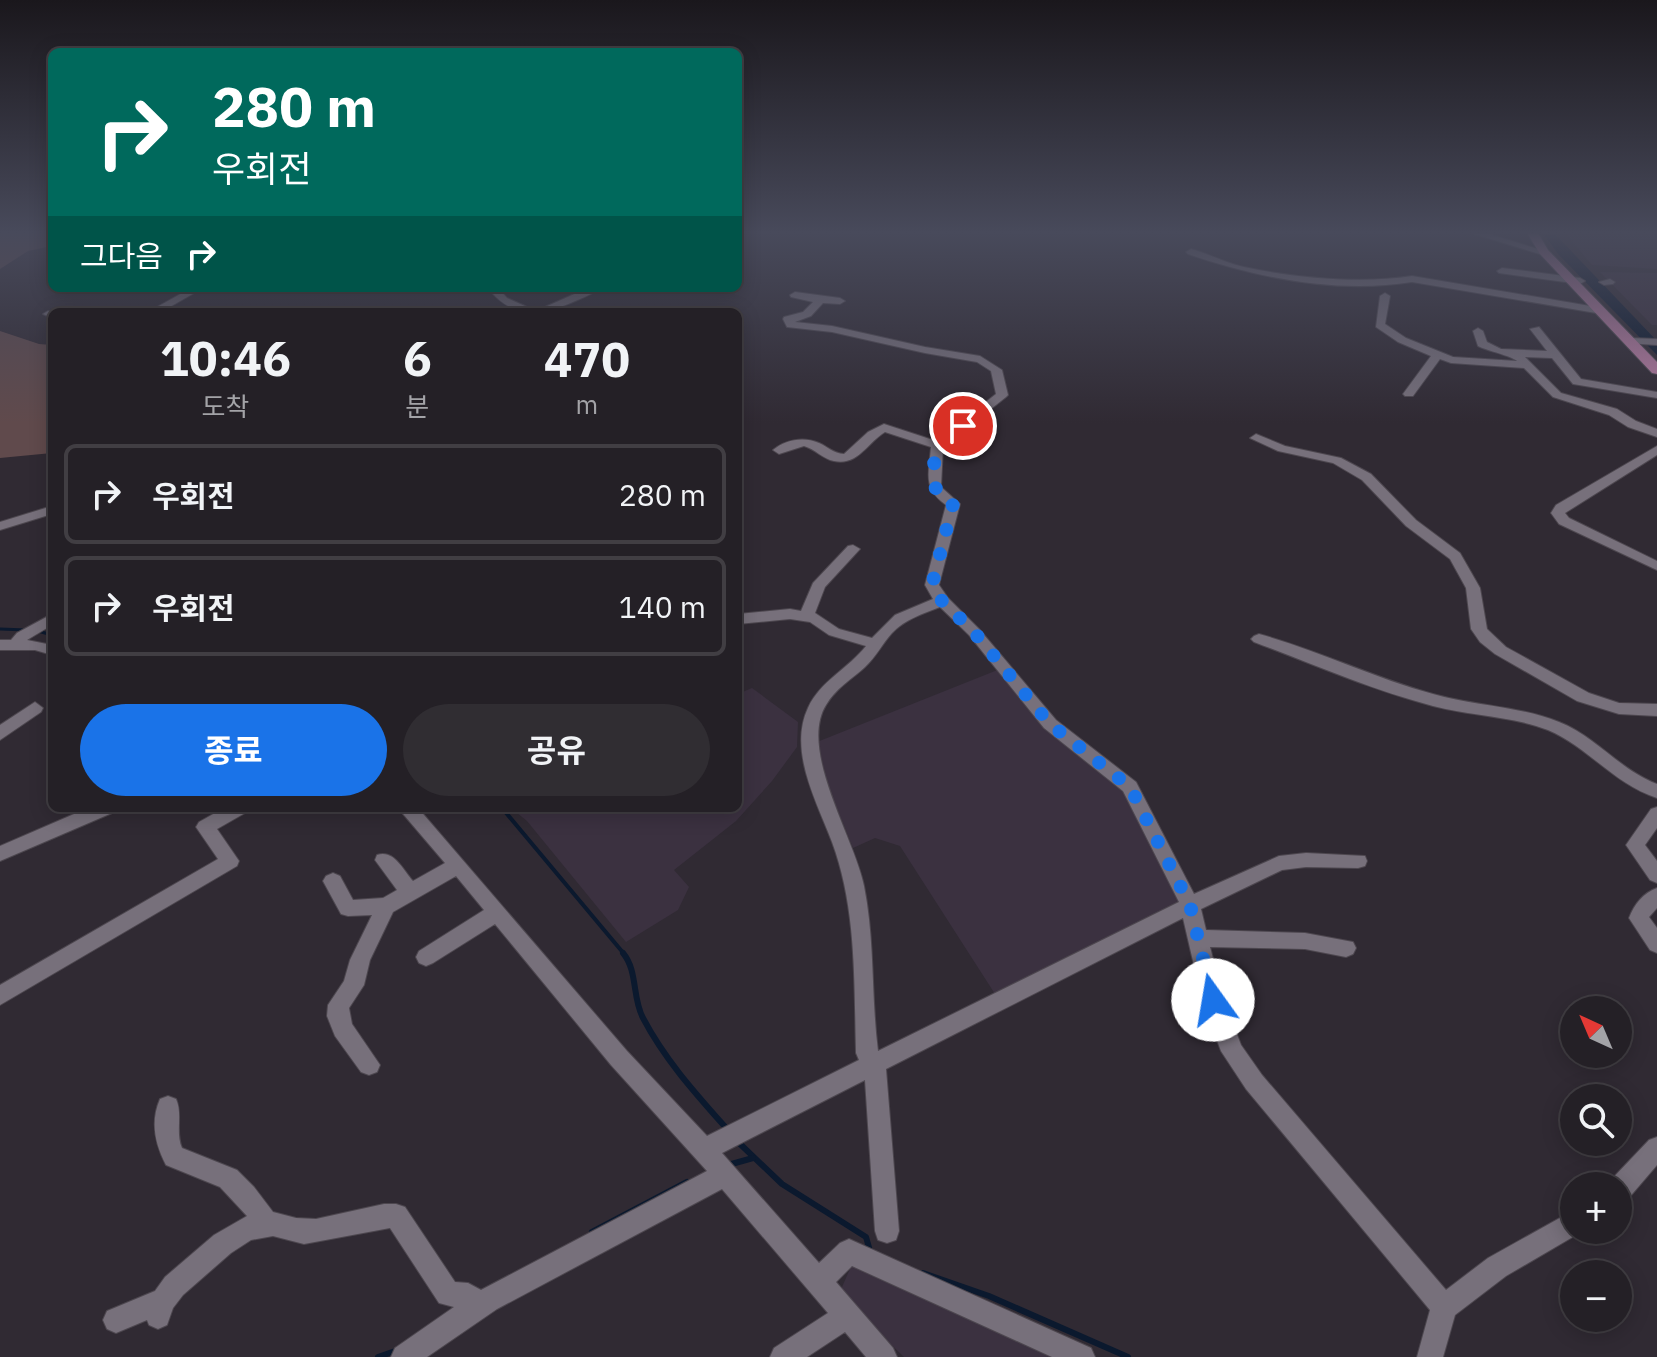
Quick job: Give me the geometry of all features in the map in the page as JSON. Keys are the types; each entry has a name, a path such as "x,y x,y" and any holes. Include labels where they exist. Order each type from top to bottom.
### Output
{"main road":[{"path":"1589,296 1634,341 1657,370"}],"street":[{"path":"161,308 183,296"},
{"path":"500,296 522,308"},
{"path":"550,308 577,296"},
{"path":"802,296 840,301"},
{"path":"1385,296 1380,325 1402,340 1460,361 1525,365"},
{"path":"1518,296 1602,311"},
{"path":"820,300 807,314 788,319 787,323 980,359 996,370 1002,395 938,445 934,457 935,487 953,504 932,585 942,601 974,632 1050,724 1130,787 1190,905 1213,1000 1232,1051 1264,1094 1444,1307"},
{"path":"1535,329 1580,384 1657,395"},
{"path":"1478,331 1485,346 1515,353 1555,355"},
{"path":"1634,341 1657,342"},
{"path":"1515,353 1557,395 1613,412 1632,424 1657,433"},
{"path":"1409,394 1434,358 1441,355"},
{"path":"779,450 802,442 818,445 836,458 847,458 860,448 868,436 884,428 938,445"},
{"path":"1256,438 1279,450 1356,468 1375,484 1413,525 1454,554 1464,568 1476,599 1476,623 1480,632 1511,657 1586,700 1620,709 1657,710"},
{"path":"1657,450 1561,508 1558,513 1564,521 1657,566"},
{"path":"0,526 48,511"},
{"path":"806,617 818,586 853,549"},
{"path":"887,1231 875,1064 867,1053 864,945 854,880 812,761 810,733 815,710 824,696 888,629 904,616 942,601"},
{"path":"742,619 790,614 814,618 834,632 876,644"},
{"path":"13,642 48,621"},
{"path":"1259,639 1430,699 1467,709 1533,719 1558,728 1621,771 1657,791"},
{"path":"13,642 48,649"},
{"path":"0,734 35,708"},
{"path":"0,854 97,812"},
{"path":"0,996 230,861 205,827 232,812"},
{"path":"411,812 619,1058 717,1161 884,1357"},
{"path":"1657,814 1635,845 1657,875"},
{"path":"384,860 410,892"},
{"path":"407,1357 474,1300 717,1161 745,1130 1279,863 1358,861"},
{"path":"333,881 348,908 386,906 458,865"},
{"path":"1657,896 1642,910 1639,918 1657,944"},
{"path":"369,1065 343,1029 338,1016 339,1005 354,985 360,960 386,906"},
{"path":"426,957 497,912"},
{"path":"1199,938 1305,941 1346,948"},
{"path":"168,1107 165,1124 168,1147 174,1157 227,1175 241,1187 267,1224"},
{"path":"1632,1176 1657,1148"},
{"path":"116,1320 160,1308 181,1278 233,1234 267,1224 288,1226 302,1232 379,1215 396,1216 448,1294 474,1300"},
{"path":"1430,1357 1444,1307 1497,1267 1560,1230"},
{"path":"818,1282 849,1252 1082,1357"},
{"path":"783,1357 847,1316"}],"shaded area":[{"path":"1624,296 1657,296 1657,325 1652,325"},
{"path":"0,331 48,345 48,453 0,458"},
{"path":"1000,669 1125,790 1180,903 995,994 900,846 875,838 853,848 818,763 817,742"},
{"path":"752,688 798,722 797,747 736,821 674,870 689,887 678,910 626,942 527,821 516,812 742,812 742,692"},
{"path":"853,1262 1065,1357 904,1357 839,1294"}],"water":[{"path":"1599,296 1614,296 1657,341 1657,355"}],"waterway":[{"path":"0,629 26,630"},
{"path":"38,631 48,634"},
{"path":"505,812 625,955"},
{"path":"623,953 631,968 640,1010 652,1033 682,1076 727,1129"},
{"path":"738,1142 782,1184 866,1237 870,1251"},
{"path":"728,1165 753,1158"},
{"path":"592,1232 687,1182"},
{"path":"923,1273 989,1296 1128,1357"},
{"path":"378,1357 398,1350"}],"route":[{"path":"963,426 937,446 934,457 935,487 953,504 932,585 942,601 974,632 1050,724 1130,787 1190,905 1213,1000"}]}
